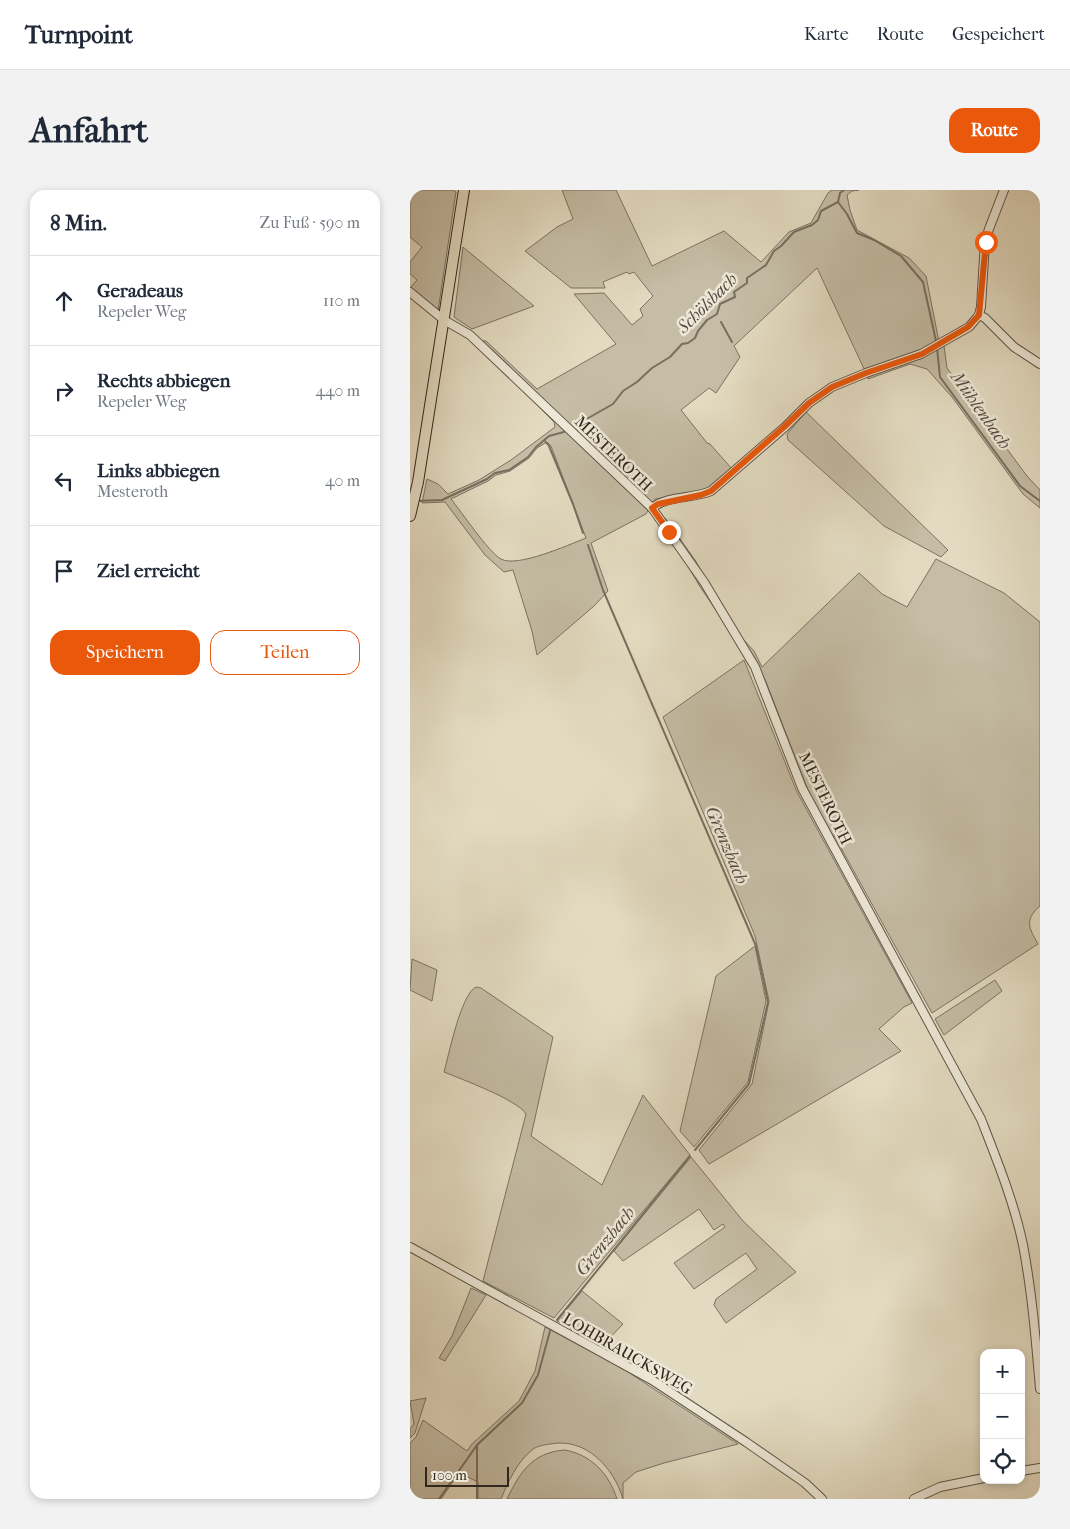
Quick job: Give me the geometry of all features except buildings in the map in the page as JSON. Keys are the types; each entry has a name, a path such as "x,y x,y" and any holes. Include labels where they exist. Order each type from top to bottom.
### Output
{"main road":[{"path":"410,516 444,320 464,190"}],"street":[{"path":"652,508 665,502 701,495 711,491 809,403 832,387 922,354 968,327 979,315 988,229 1004,190"},
{"name":"MESTEROTH","path":"410,292 444,320 470,335 652,508 704,582 755,667 802,788 981,1119 1004,1176 1023,1245 1040,1389"},
{"path":"979,315 985,318 1014,347 1040,364"},
{"name":"LOHBRAUCKSWEG","path":"410,1247 652,1380 761,1452 805,1484 822,1499"},
{"path":"1025,1470 1040,1468"},
{"path":"914,1499 940,1487 980,1479"}],"shaded area":[{"path":"410,190 453,190 456,192 438,311 410,288 417,280 410,274 410,262 422,247 410,237"},
{"path":"562,190 616,190 652,266 724,231 761,262 789,232 811,223 828,193 832,190 859,190 852,191 847,195 857,230 909,258 926,276 939,342 944,346 947,368 1027,476 1040,490 1040,508 1023,494 952,397 927,369 910,364 868,379 867,375 935,351 935,344 919,353 865,371 817,268 734,346 740,357 716,393 709,388 681,410 707,443 732,469 709,488 700,492 655,499 646,514 591,543 608,591 594,606 537,655 532,631 513,570 504,572 485,555 445,502 422,503 427,479 438,484 448,494 479,480 511,460 555,427 554,422 498,366 481,341 486,341 537,389 616,344 574,294 604,293 632,325 643,316 640,309 653,296 634,272 629,274 627,272 603,282 605,288 571,288 525,251 557,227 573,219","holes":["547,442 551,446 586,538 530,558 509,561 501,559 483,541 451,499 488,481 496,475 510,471"]},
{"path":"463,247 534,306 472,329 454,317"},
{"path":"806,412 948,550 941,557 884,526 788,440 787,434"},
{"path":"665,518 695,560 724,610 741,637 754,651 762,667 859,573 882,594 907,607 936,559 1004,593 1040,622 1040,906 1030,920 1030,929 1038,944 932,1013 808,790 766,682 754,657 736,640 699,585 669,533 658,523"},
{"path":"744,660 797,792 912,1003 904,1007 879,1029 901,1051 709,1164 699,1150 752,1084 769,1001 755,936 663,717"},
{"path":"755,946 766,1001 748,1082 694,1147 680,1131 716,976"},
{"path":"412,959 437,970 432,1001 410,990"},
{"path":"995,980 1002,991 944,1035 935,1019"},
{"path":"476,987 481,988 553,1037 531,1136 602,1185 643,1095 690,1155 554,1318 483,1281 526,1114 521,1108 501,1096 444,1072 452,1039 465,1001"},
{"path":"691,1157 743,1221 796,1272 726,1323 714,1305 716,1299 757,1269 746,1253 694,1289 674,1263 725,1227 723,1224 714,1230 699,1209 623,1261 614,1251"},
{"path":"471,1288 486,1295 445,1361 439,1358 452,1336"},
{"path":"582,1291 623,1324 603,1345 557,1321"},
{"path":"545,1327 622,1368 738,1444 636,1472 623,1483 623,1499 613,1476 597,1457 575,1445 563,1443 543,1445 532,1450 517,1466 501,1499 478,1499 478,1482 459,1473 441,1499 410,1499 410,1443 416,1437 423,1420 467,1451 472,1444 519,1401 535,1371"},
{"path":"426,1398 415,1433 410,1438 410,1429 414,1424 410,1401"},
{"path":"564,1450 583,1456 598,1467 609,1481 617,1499 507,1499 522,1472 528,1466 543,1455"}],"waterway":[{"name":"Schölsbach","path":"576,425 613,404 623,391 637,382 652,368 670,357 682,344 688,343 695,338 707,320 717,314 720,304 735,297 734,292 747,283 747,278 766,265 774,251 794,232 812,225 818,220 821,211 838,202 840,193 844,190"},
{"name":"Mühlenbach","path":"838,202 857,233 874,240 901,256 923,282 936,341"},
{"path":"721,322 732,342"},
{"name":"Mühlenbach","path":"937,348 940,377 1020,486 1040,501"},
{"name":"Schölsbach","path":"417,501 442,500 487,479 495,473 509,470 528,457 549,436 564,432"},
{"name":"Grenzbach","path":"545,441 549,446 573,504 583,533"},
{"name":"Grenzbach","path":"588,545 603,590 756,946 768,1002 749,1084 695,1150"},
{"name":"Grenzbach","path":"557,1320 690,1156"},
{"name":"Grenzbach","path":"439,1499 477,1445 522,1403 538,1375 550,1331"},
{"path":"477,1446 477,1499"}],"route":[{"path":"669,532 652,508 658,504 701,495 711,491 809,403 832,387 922,354 968,327 979,315 981,307 983,255 986,242"}]}
